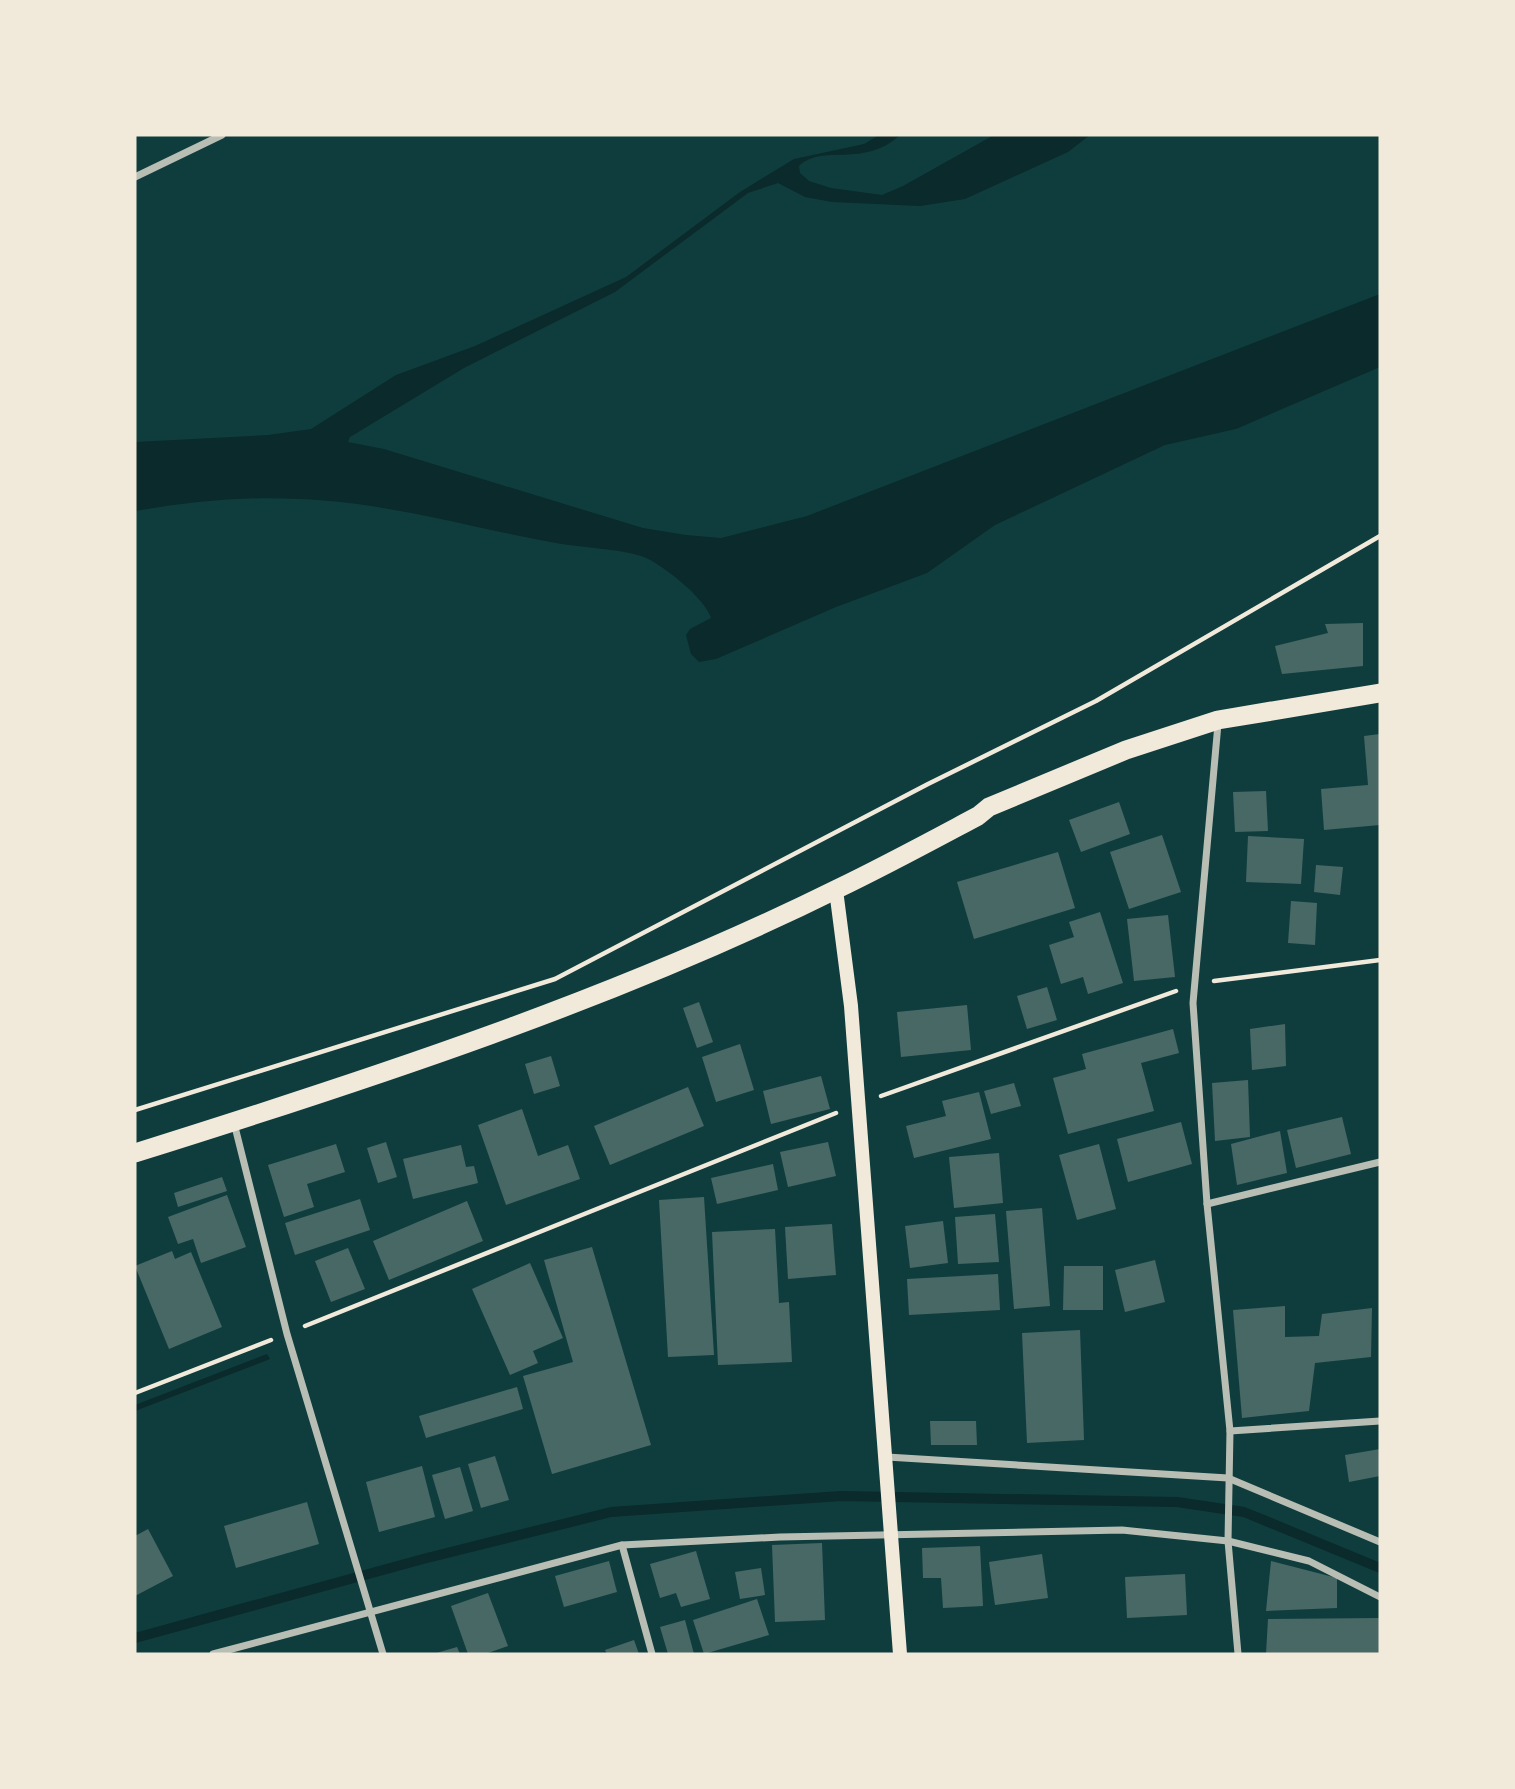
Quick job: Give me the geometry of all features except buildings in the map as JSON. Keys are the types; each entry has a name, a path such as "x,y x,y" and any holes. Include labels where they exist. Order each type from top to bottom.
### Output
{"highway":[{"path":"135,1153 234,1122 537,1017 836,890 978,816 989,807 1126,750 1218,720 1380,693"}],"main road":[{"path":"836,890 851,1006 900,1654"}],"street":[{"path":"135,177 222,135"},
{"path":"1218,720 1194,984 1208,1204 1230,1431 1228,1541 1238,1654"},
{"path":"234,1122 287,1334 383,1654"},
{"path":"1208,1204 1380,1162"},
{"path":"1230,1431 1380,1421"},
{"path":"887,1463 1228,1478 1380,1542"},
{"path":"214,1654 622,1545 891,1528 1122,1530 1228,1541 1309,1561 1380,1597"},
{"path":"622,1545 652,1654"}],"path":[{"path":"135,1110 555,979 928,784 1096,701 1380,536"},
{"path":"135,1393 858,1104 1194,984 1380,960"}],"water":[{"path":"879,135 900,135 872,151 809,159 799,166 800,173 809,181 831,188 882,195 994,135 1090,135 1068,152 965,199 920,206 832,202 805,197 778,183 748,193 615,292 464,368 350,437 348,442 384,449 643,528 721,538 807,516 1380,294 1380,367 1236,429 1165,445 995,525 927,573 836,607 716,659 699,662 691,654 686,635 690,629 711,618 707,610 681,582 641,556 556,543 397,510 332,501 237,499 135,511 135,442 268,435 311,429 396,375 475,346 626,277 740,192 794,159 864,144"},
{"path":"267,1354 270,1359 135,1411 135,1405"}],"waterway":[{"path":"135,1638 423,1559 611,1512 841,1496 1177,1502 1244,1512 1380,1568"}]}
